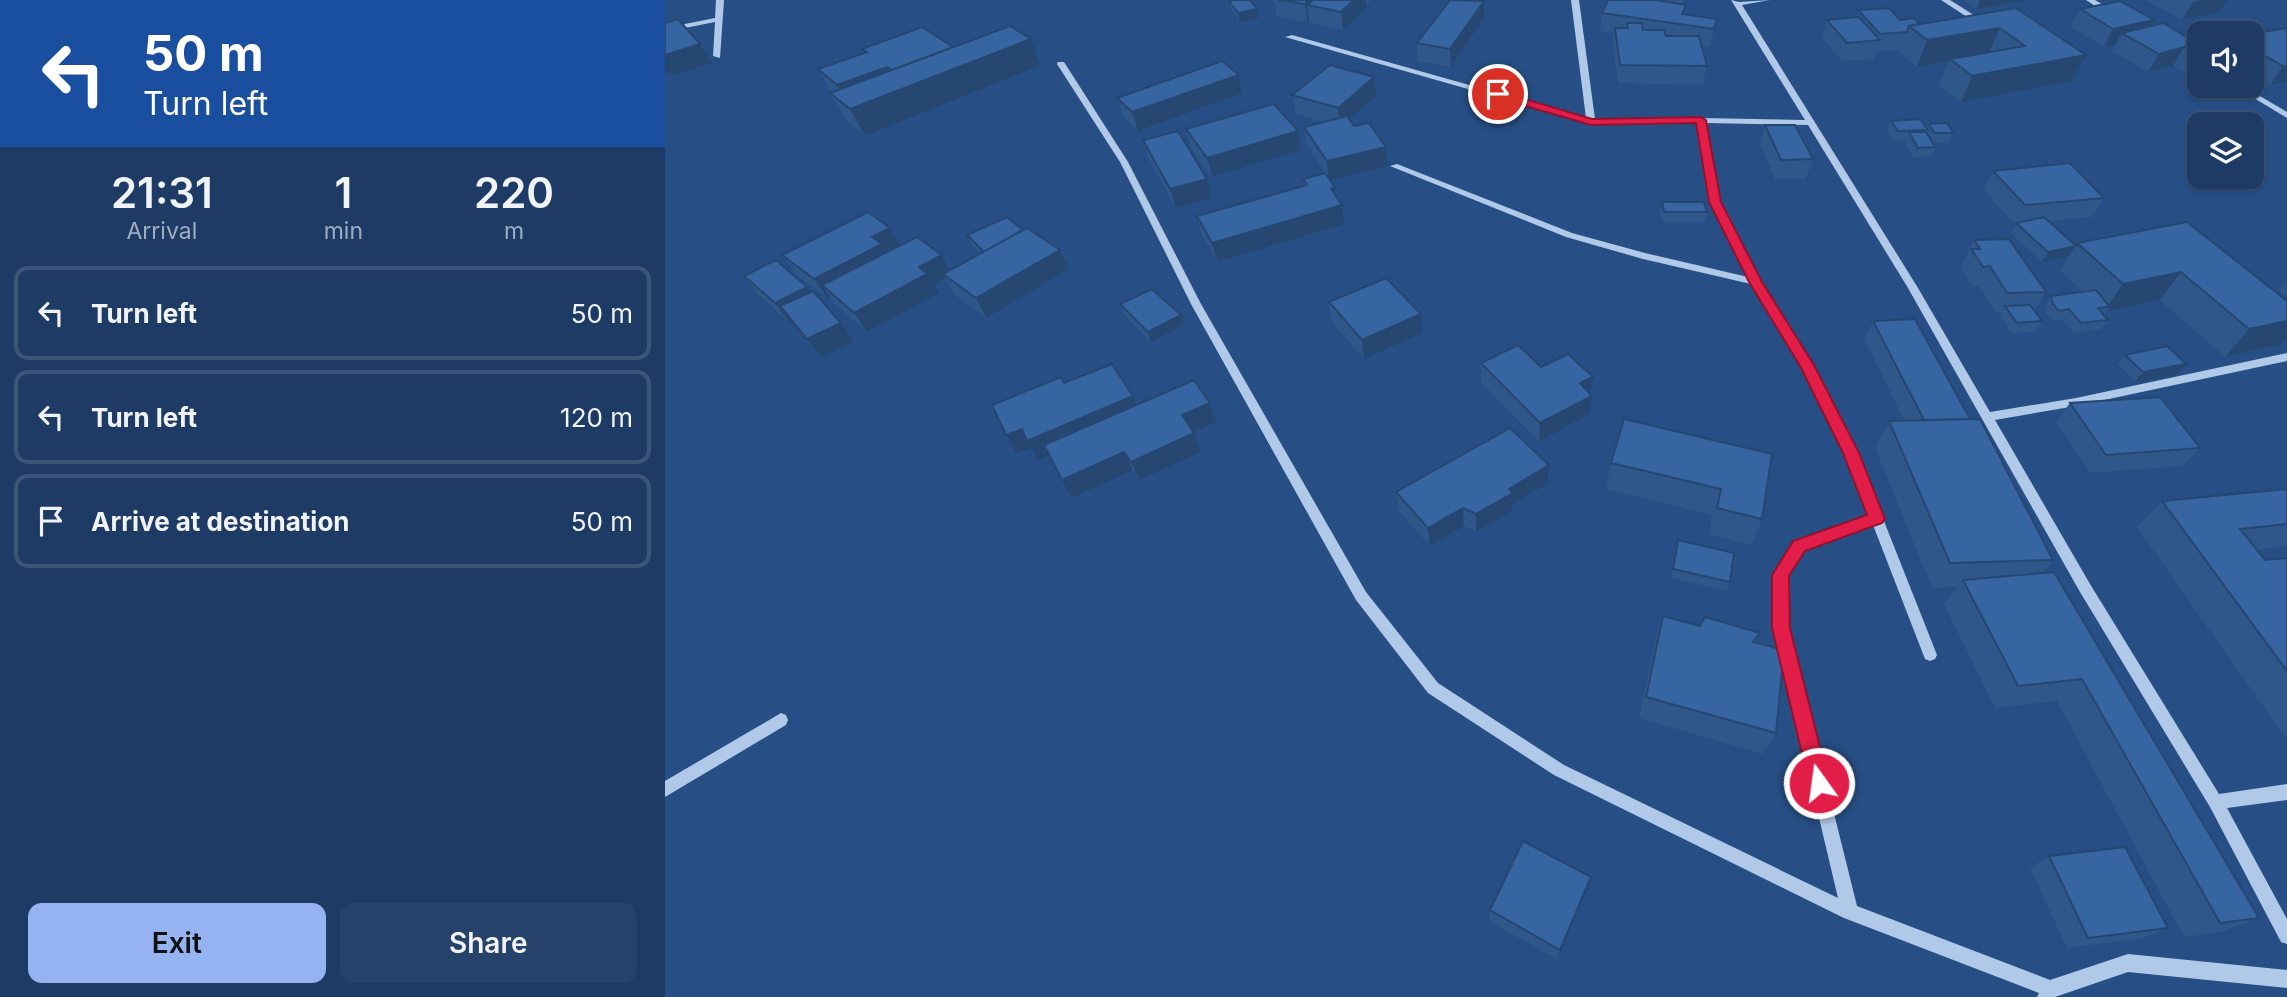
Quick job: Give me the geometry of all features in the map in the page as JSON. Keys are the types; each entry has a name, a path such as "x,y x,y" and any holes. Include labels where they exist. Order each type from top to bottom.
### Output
{"street":[{"path":"717,56 720,0"},
{"path":"1575,0 1591,122"},
{"path":"1766,0 1736,2 1913,288 2085,588 2215,802 2287,936"},
{"path":"1945,0 1986,25"},
{"path":"2090,0 2123,19"},
{"path":"665,30 719,19"},
{"path":"1289,37 1591,122 1701,120 1811,123"},
{"path":"1061,64 1124,162 1196,304 1361,596 1433,688 1559,770 1850,912 2048,993 2128,963 2287,979"},
{"path":"2258,98 2287,116"},
{"path":"1701,120 1715,202 1755,282 1807,365 1851,453 1930,655"},
{"path":"1394,166 1569,235 1643,256 1755,282"},
{"path":"1987,417 2089,400 2287,357"},
{"path":"1850,912 1781,628 1780,575 1799,546 1877,519"},
{"path":"665,789 781,720"},
{"path":"2215,802 2287,792"}],"building":[{"path":"1250,0 1257,9 1238,13 1229,1"},
{"path":"1278,0 1308,0 1305,4"},
{"path":"1313,0 1354,0 1341,12 1307,5"},
{"path":"1450,0 1484,1 1450,49 1417,43"},
{"path":"1608,0 1656,0 1686,5 1682,14 1717,19 1714,29 1602,13"},
{"path":"2120,1 2154,20 2113,29 2080,9"},
{"path":"1889,8 1900,20 1914,18 1920,24 1909,26 1907,32 1880,34 1858,10"},
{"path":"2016,8 2086,55 1972,76 1950,59 2025,46 2000,28 1927,40 1909,26"},
{"path":"1859,17 1880,40 1847,43 1827,20"},
{"path":"678,19 700,44 665,55 665,23"},
{"path":"1627,23 1642,23 1643,30 1664,30 1666,36 1699,36 1707,66 1620,65 1615,28 1628,28"},
{"path":"2163,23 2187,37 2187,48 2159,54 2122,33"},
{"path":"1010,26 1031,39 850,109 830,93"},
{"path":"922,27 953,47 892,70 887,67 837,85 818,69 867,52 862,49"},
{"path":"2287,28 2287,66 2264,55 2264,32"},
{"path":"1222,61 1239,75 1132,112 1117,98"},
{"path":"1330,65 1374,77 1338,108 1292,95"},
{"path":"1274,104 1298,131 1207,158 1186,129"},
{"path":"1347,116 1354,126 1369,123 1386,147 1327,161 1304,127"},
{"path":"1920,119 1928,130 1898,131 1891,121"},
{"path":"1947,123 1953,133 1935,133 1928,124"},
{"path":"1765,125 1795,125 1813,159 1781,160"},
{"path":"1178,131 1207,179 1170,189 1143,140"},
{"path":"1909,132 1926,132 1935,147 1918,148"},
{"path":"2070,163 2104,198 2025,205 1993,171"},
{"path":"1325,173 1335,187 1331,189 1342,205 1212,243 1197,216 1307,185 1303,179"},
{"path":"1662,202 1704,202 1707,212 1664,212"},
{"path":"868,212 890,228 872,237 882,244 814,279 782,255"},
{"path":"1007,217 1023,230 984,252 967,235"},
{"path":"2044,217 2076,246 2048,252 2016,223"},
{"path":"2187,222 2287,301 2287,321 2249,329 2181,272 2123,284 2077,243"},
{"path":"1027,228 1060,250 976,298 943,274"},
{"path":"917,237 942,255 919,267 927,274 854,313 822,285"},
{"path":"2009,239 2046,292 2007,293 1990,266 1983,267 1971,249 1980,249 1974,240"},
{"path":"776,260 807,287 775,303 744,276"},
{"path":"1386,278 1421,314 1362,340 1329,302"},
{"path":"1152,289 1181,315 1148,332 1120,304"},
{"path":"2096,290 2110,307 2098,308 2108,320 2081,323 2069,309 2059,311 2051,296"},
{"path":"813,291 841,323 807,339 780,306"},
{"path":"2030,305 2042,321 2017,323 2005,306"},
{"path":"1915,319 1970,419 1924,420 1873,321"},
{"path":"1518,345 1541,367 1568,354 1593,377 1580,383 1592,396 1540,423 1481,363"},
{"path":"2167,346 2186,364 2143,372 2125,355"},
{"path":"1112,364 1133,396 1027,441 1022,429 1006,435 992,405 1061,377 1064,383"},
{"path":"1194,380 1210,403 1182,415 1194,433 1131,462 1124,452 1062,480 1044,445"},
{"path":"2160,397 2200,448 2106,455 2070,403"},
{"path":"1624,419 1772,454 1762,519 1717,508 1721,489 1611,463"},
{"path":"1980,419 2053,560 1950,563 1889,421"},
{"path":"1510,428 1549,465 1509,489 1513,493 1476,514 1463,508 1428,528 1396,492"},
{"path":"2287,489 2287,524 2240,529 2265,560 2287,558 2287,671 2162,501"},
{"path":"1678,540 1734,553 1730,582 1673,569"},
{"path":"2054,572 2259,918 2220,923 2082,679 2018,686 1963,580"},
{"path":"1663,616 1700,626 1705,617 1760,633 1753,642 1784,650 1776,733 1646,697"},
{"path":"1523,841 1591,877 1560,950 1490,910"},
{"path":"2125,847 2168,928 2088,938 2049,856"}],"route":[{"path":"1498,94 1591,122 1701,120 1715,202 1755,282 1807,365 1851,453 1877,519 1799,546 1780,575 1781,628 1819,783"}]}
